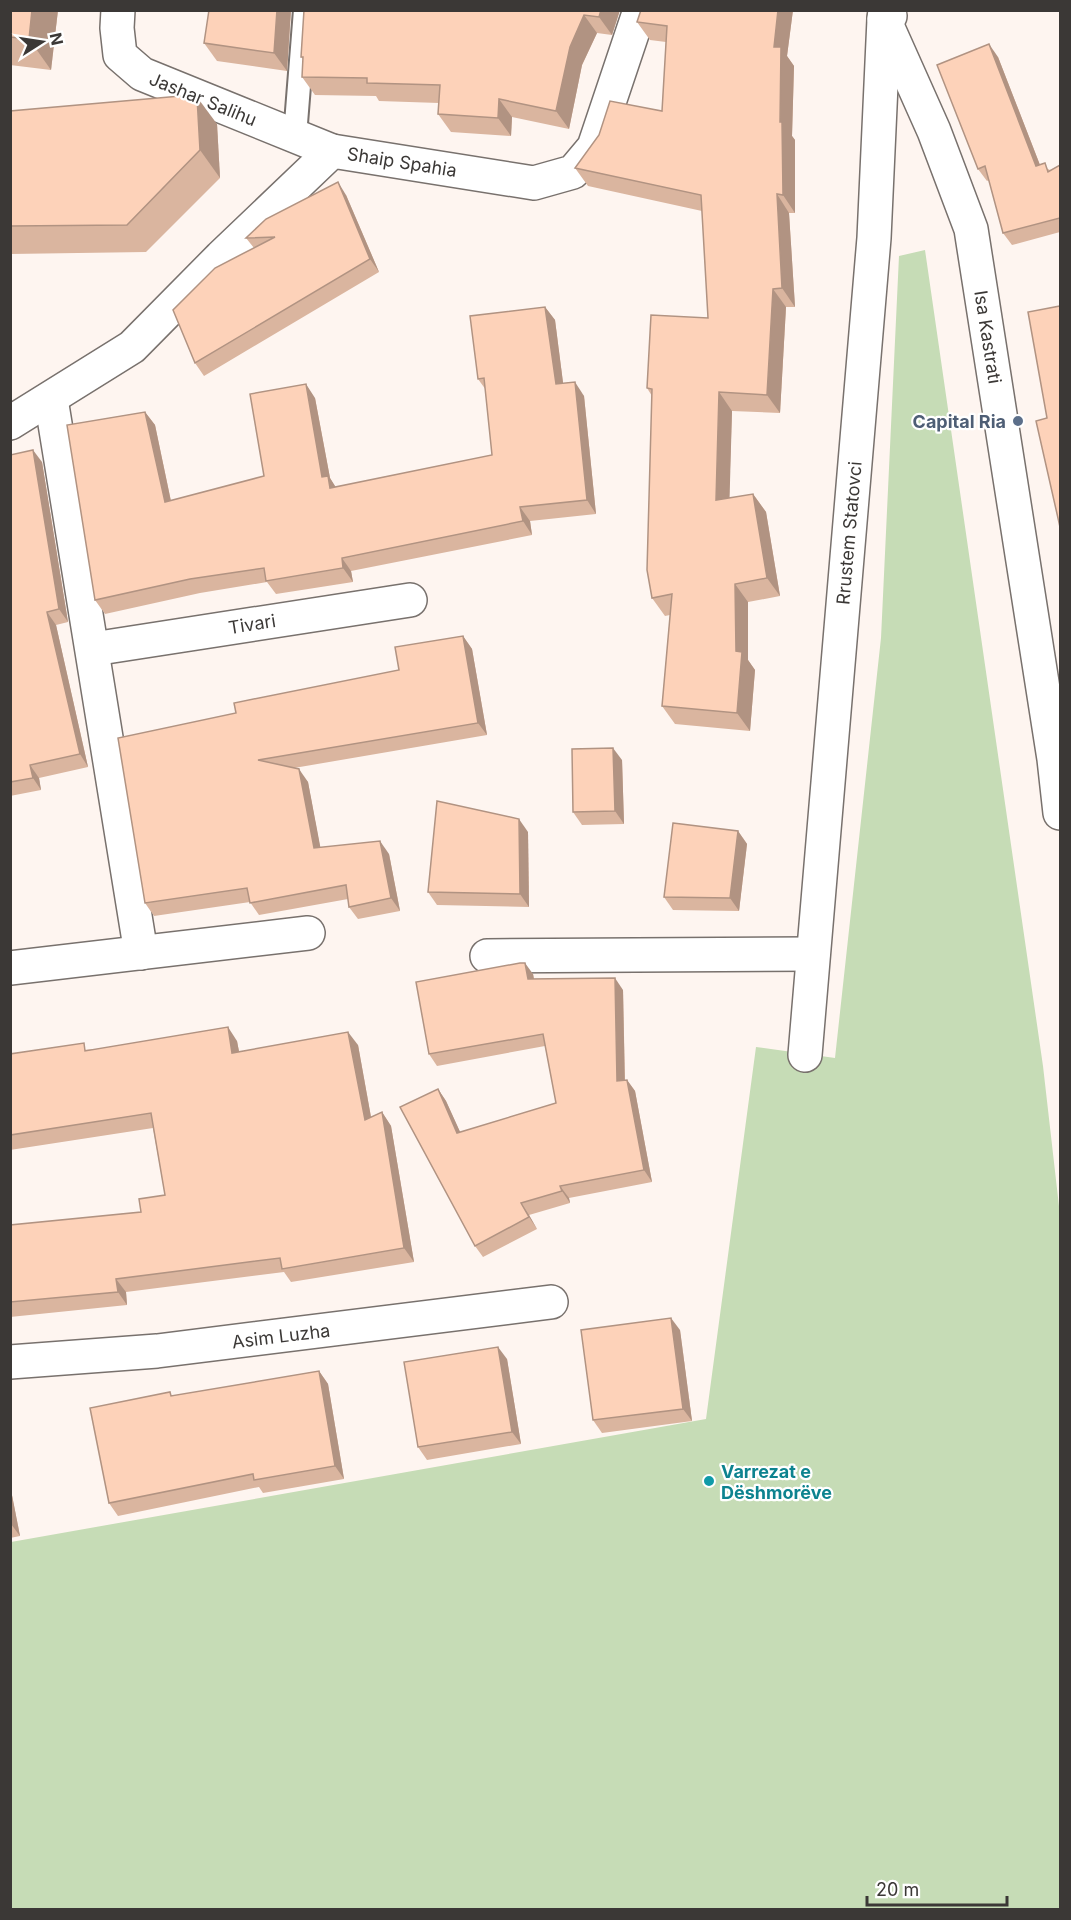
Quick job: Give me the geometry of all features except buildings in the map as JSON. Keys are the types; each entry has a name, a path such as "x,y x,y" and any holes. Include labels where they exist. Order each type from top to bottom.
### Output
{"street":[{"name":"Jashar Salihu","path":"118,10 120,55 142,74 332,152"},
{"name":"Shaip Spahia","path":"10,423 132,347 221,257 332,152 534,183 573,172 594,147 640,10"},
{"name":"Isa Kastrati","path":"889,13 971,229 1052,747 1060,813"},
{"name":"Rrustem Statovci","path":"805,1055 874,238 889,13"},
{"path":"51,399 141,953"},
{"name":"Tivari","path":"93,649 410,600"},
{"path":"10,968 308,933"},
{"path":"487,956 813,954"},
{"name":"Asim Luzha","path":"10,1362 157,1351 551,1302"}],"lane":[{"path":"294,136 305,10"}],"green space":[{"name":"Varrezat e Dëshmorëve","path":"925,250 1043,1066 1060,1215 1060,1909 11,1910 11,1542 706,1419 756,1047 835,1058 881,638 899,256"}],"place":[{"name":"Capital Ria","path":"1018,421"},
{"name":"Varrezat e Dëshmorëve","path":"709,1481"}]}
